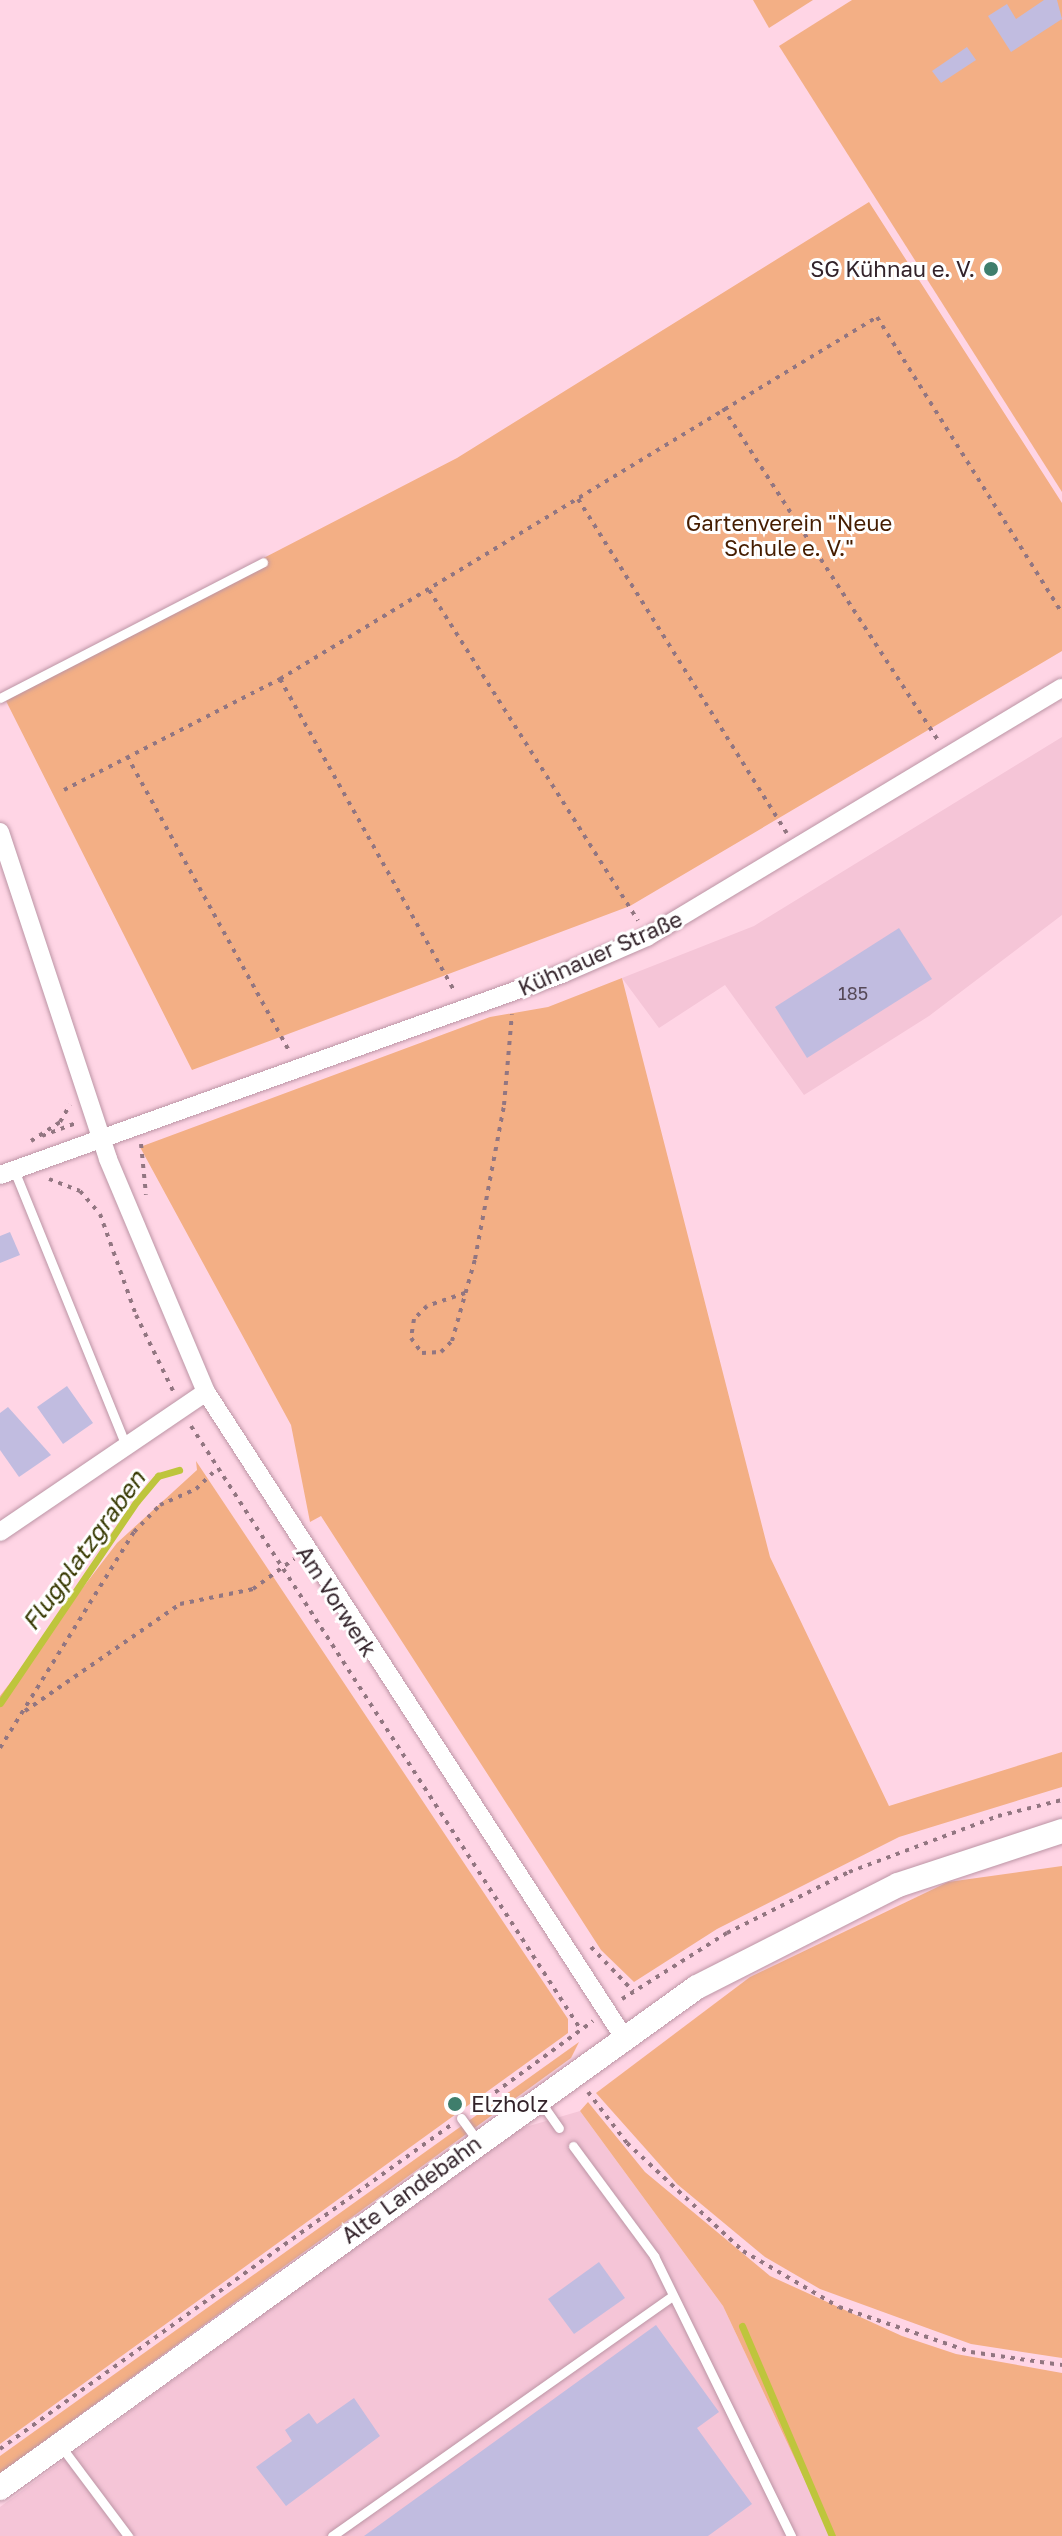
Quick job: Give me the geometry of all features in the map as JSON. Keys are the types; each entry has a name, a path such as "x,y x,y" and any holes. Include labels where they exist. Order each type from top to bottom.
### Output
{"main road":[{"name":"Alte Landebahn","path":"0,2488 537,2097 721,1972 820,1919 931,1872 1062,1831"}],"street":[{"name":"Kühnauer Straße","path":"7,1172 514,991 647,937 798,850 1062,688"},
{"name":"Am Vorwerk","path":"0,832 100,1139 206,1392 305,1551 623,2036"},
{"path":"0,1532 180,1406 206,1392"}],"lane":[{"path":"0,698 263,562"},
{"path":"7,1172 125,1444"},
{"path":"537,2097 559,2128"},
{"path":"461,2118 477,2140"},
{"path":"573,2146 654,2256 672,2296 710,2362 791,2536"},
{"path":"332,2536 672,2296"},
{"path":"60,2445 128,2536"}],"path":[{"path":"64,790 280,679 877,317 1062,613"},
{"path":"723,408 949,757"},
{"path":"578,499 798,850"},
{"path":"429,590 647,937"},
{"path":"280,679 464,1008"},
{"path":"127,756 297,1069"},
{"path":"465,1293 427,1306 414,1319 411,1338 422,1353 441,1352 452,1341 465,1293 504,1105 514,991"},
{"path":"21,1144 94,1117"},
{"path":"139,1126 147,1200"},
{"path":"49,1179 80,1191 100,1214 136,1315 180,1406 217,1469 581,2030"},
{"path":"0,1748 134,1532 160,1505 196,1489 217,1469"},
{"path":"23,1713 180,1604 253,1589 305,1551"},
{"path":"582,1933 633,1991"},
{"path":"556,2048 661,2177 743,2251 839,2307 971,2352 1062,2365"}],"shaded area":[{"path":"1062,737 1062,915 929,1016 804,1095 725,985 659,1028 622,978 754,926"},
{"path":"580,2111 723,2306 831,2536 0,2536 0,2507 512,2131"}],"green space":[{"path":"753,0 813,0 769,28"},
{"name":"SG Kühnau e. V.","path":"852,0 1062,0 1062,492 779,46"},
{"name":"Gartenverein \"Neue Schule e. V.\"","path":"869,202 1062,503 1062,651 630,906 192,1070 6,701 107,639 457,458"},
{"path":"622,978 770,1557 889,1806 1062,1752 1062,1787 899,1837 717,1929 634,1982 601,1950 321,1516 310,1522 291,1425 140,1147 490,1017 548,1007"},
{"path":"196,1461 568,2019 568,2033 0,2444 0,1696 117,1543 197,1470"},
{"path":"1062,1866 1062,2358 971,2344 820,2289 765,2257 677,2184 596,2093 750,1977 948,1882"},
{"path":"579,2042 571,2058 0,2473 0,2456"},
{"path":"588,2102 645,2172 770,2276 902,2336 956,2354 1062,2373 1062,2536 831,2536 723,2306 580,2111"}],"building":[{"path":"1044,0 1057,0 1062,19 1011,52 988,16 1007,4 1016,19"},
{"path":"967,47 976,60 941,83 932,71"},
{"path":"899,928 932,979 807,1058 775,1007"},
{"path":"10,1232 20,1255 0,1263 0,1236"},
{"path":"67,1386 93,1423 63,1444 37,1407"},
{"path":"8,1407 51,1455 19,1477 0,1450 0,1413"},
{"name":"Elzholz","path":"459,2095 465,2103 450,2114 445,2106"},
{"path":"599,2262 625,2298 574,2334 548,2299"},
{"path":"656,2325 719,2412 697,2428 752,2504 708,2536 364,2536"},
{"path":"354,2398 380,2436 286,2506 256,2467 292,2441 285,2430 309,2413 317,2424"}],"waterway":[{"name":"Flugplatzgraben","path":"0,1703 137,1501 158,1476 179,1470"},
{"path":"742,2326 832,2536"}],"place":[{"name":"SG Kühnau e. V.","path":"991,269"},
{"name":"Elzholz","path":"455,2104"}]}
